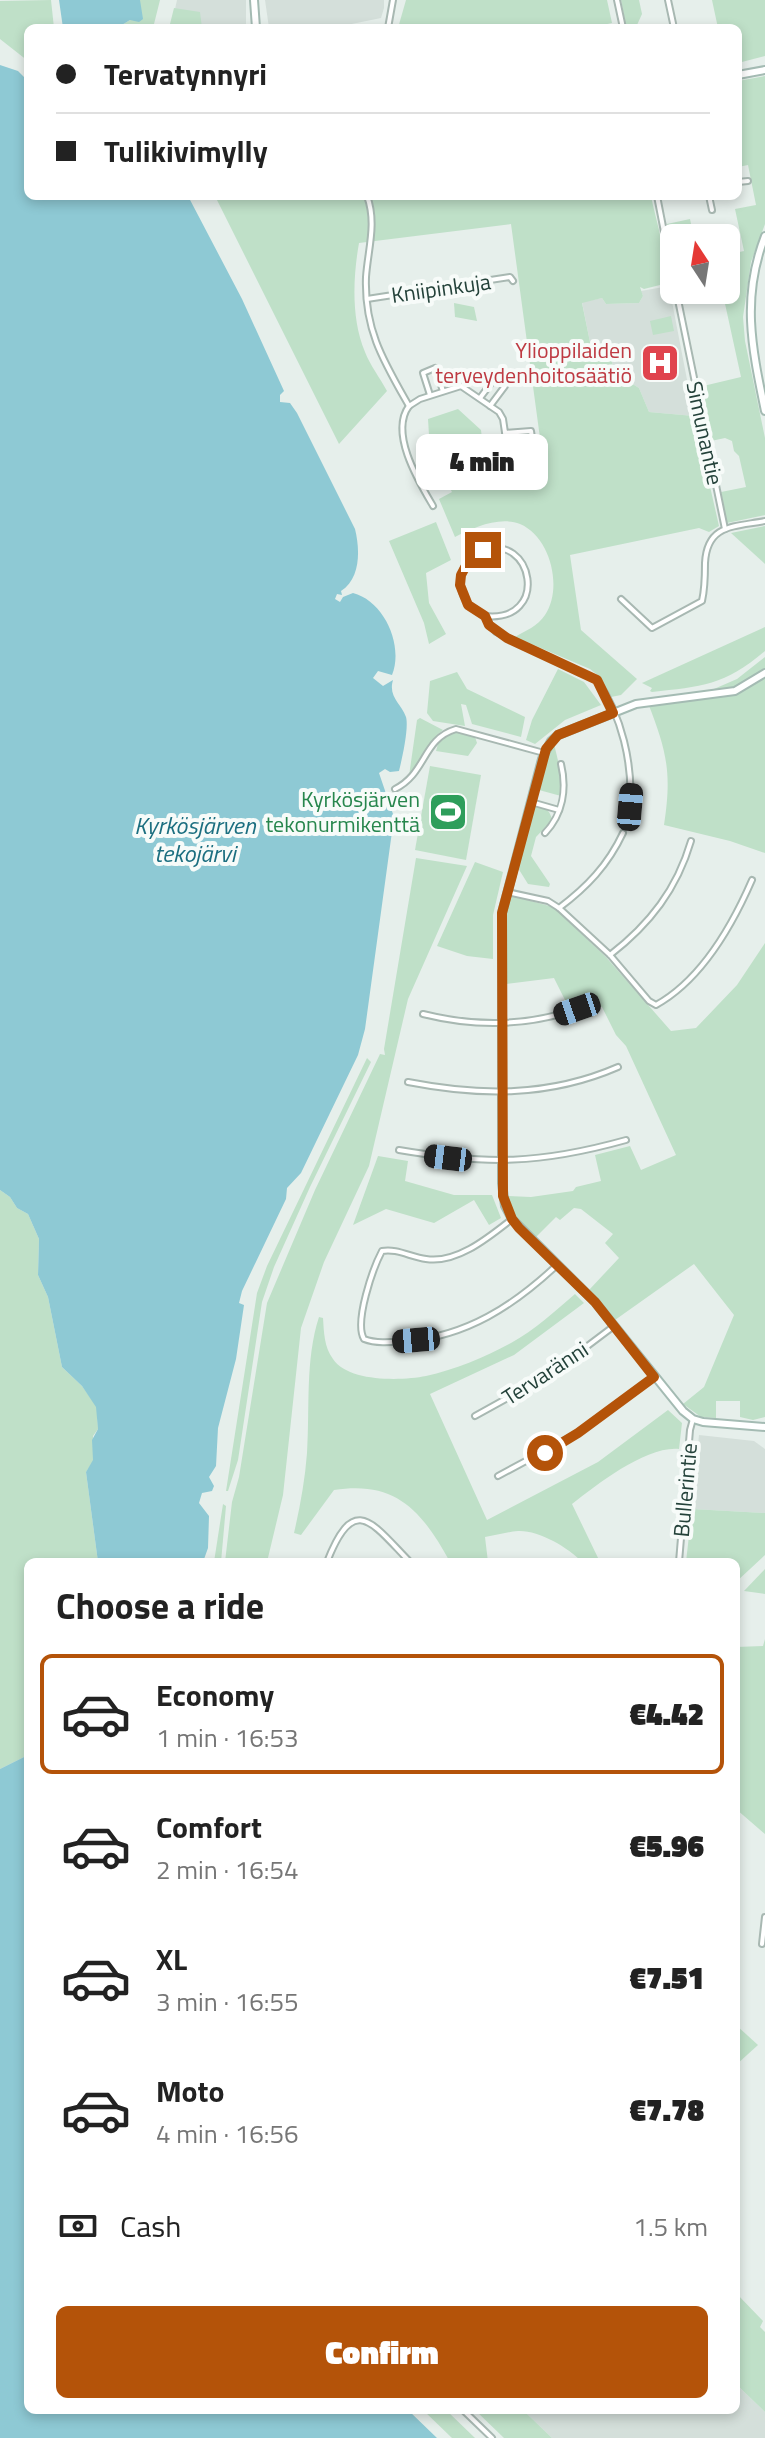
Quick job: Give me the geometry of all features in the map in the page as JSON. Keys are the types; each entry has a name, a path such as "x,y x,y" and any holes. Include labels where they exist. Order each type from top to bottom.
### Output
{"street":[{"path":"254,0 256,24"},
{"path":"389,24 393,0"},
{"path":"617,0 622,24"},
{"path":"668,0 673,24"},
{"path":"742,74 765,70"},
{"path":"742,182 748,181"},
{"path":"368,200 372,218 366,278 370,330 409,406"},
{"path":"658,200 662,224"},
{"path":"710,200 712,210"},
{"path":"765,236 753,277 750,312 752,348 765,411"},
{"name":"Kniipinkuja","path":"367,299 510,277 513,281"},
{"name":"Simunantie","path":"679,304 725,529"},
{"path":"430,395 423,373 435,368 443,391"},
{"path":"480,398 495,378 505,386 490,406"},
{"path":"433,506 408,461 403,419 409,406 430,395 461,386 503,419 505,433 507,446 533,444 531,431 505,433"},
{"path":"621,599 652,628 658,627 702,601 708,543 717,532 765,521"},
{"path":"485,616 511,613 527,593 526,568 507,551 483,550 469,560 461,575 463,596 468,605 485,616 489,625 507,638 597,680 626,749 630,770 630,807"},
{"path":"765,673 735,691 649,701 558,735 544,753 507,892 501,929 503,1196 512,1219 588,1295 683,1411 693,1419 765,1427"},
{"path":"395,789 406,784 417,772 436,738 456,729 544,753"},
{"path":"545,833 559,810 565,783 561,764"},
{"path":"530,802 559,810"},
{"path":"559,908 594,879 623,833"},
{"path":"610,955 645,925 660,906 684,865 691,841"},
{"path":"507,892 548,901 559,908 610,955 649,1001 656,1005 703,963 735,916 752,880"},
{"path":"423,1014 454,1021 501,1024 539,1021 577,1009"},
{"path":"408,1082 455,1090 502,1092 565,1085 618,1067"},
{"path":"399,1150 466,1160 502,1161 550,1157 626,1140"},
{"path":"512,1219 450,1258 423,1259 390,1250 382,1251 364,1304 360,1329 364,1339 395,1342 460,1330 500,1312 556,1266"},
{"name":"Tervaränni","path":"475,1416 549,1375 614,1326"},
{"path":"498,1476 578,1433 654,1377"},
{"name":"Bullerintie","path":"679,1558 693,1419"},
{"path":"329,1558 343,1528 358,1521 376,1527 406,1558"},
{"path":"762,1944 765,1917"},
{"path":"467,2414 492,2438"}],"shaded area":[{"path":"177,0 246,0 246,24 172,24"},
{"path":"265,0 384,0 381,18 352,24 268,24"},
{"path":"660,288 660,304 672,304 694,416 649,412 639,388 615,373 607,344 591,347 582,302 602,298 606,304 639,303 643,296 641,291"},
{"path":"699,1435 754,1441 765,1449 765,1513 692,1509"},
{"path":"740,2388 765,2412 765,2438 552,2438 527,2414 740,2414"}],"green space":[{"path":"51,0 54,24 24,24 24,58 0,39 0,1"},
{"path":"140,0 160,0 154,24 124,24 130,20 140,6"},
{"path":"406,0 607,0 612,23 607,24 399,24"},
{"path":"621,0 639,0 642,14 637,24 625,24"},
{"path":"712,0 765,0 765,56 742,62 742,24 717,24"},
{"path":"174,8 200,12 202,24 170,24"},
{"path":"765,76 765,224 751,262 743,317 765,438 765,515 727,523 721,492 746,487 732,441 725,438 711,441 699,387 741,377 725,304 740,304 740,252 744,251 735,209 756,205 748,165 742,166 742,80"},
{"path":"217,200 652,200 660,235 660,285 640,287 643,296 639,303 606,304 602,298 582,303 591,347 607,344 615,373 639,388 649,412 694,416 719,526 709,532 699,528 570,555 581,630 637,679 621,695 611,697 600,677 590,669 515,637 539,622 550,604 553,592 551,565 540,540 520,524 504,521 455,537 439,499 452,492 430,451 428,419 458,409 481,430 485,465 543,460 511,224 359,243 355,270 357,326 367,357 387,391 339,444"},
{"path":"690,219 691,224 667,224"},
{"path":"454,303 474,307 477,321 455,317"},
{"path":"671,316 674,331 653,335 650,321"},
{"path":"436,522 451,560 426,573 429,603 446,634 429,644 424,623 389,541"},
{"path":"765,526 765,564 731,533"},
{"path":"765,627 765,651 725,678 699,686 652,692 652,688 642,683"},
{"path":"765,657 765,669 738,686 707,692 737,679"},
{"path":"558,669 584,682 601,705 565,720 535,744 526,740 532,720"},
{"path":"457,672 467,689 525,717 521,737 472,724 466,705 461,704 465,726 433,721 427,713 430,681"},
{"path":"765,678 765,853 664,825 668,791 666,763 648,703 724,696"},
{"path":"420,718 443,730 409,776 417,720"},
{"path":"453,732 475,737 477,743 468,756 436,751 440,737"},
{"path":"554,744 562,777 561,796 539,790 545,762"},
{"name":"Kyrkösjärven tekonurmikenttä","path":"430,766 481,775 466,860 415,850"},
{"path":"537,806 547,810 552,820 536,837 531,856 549,887 528,884 518,868 533,809"},
{"path":"416,858 467,866 408,999 369,1166 324,1262 301,1328 283,1495 268,1558 225,1558 232,1502 239,1477 267,1303 315,1190 380,1054 385,1055"},
{"path":"475,862 503,872 493,915 493,959 467,956 437,946"},
{"path":"513,896 553,907 605,956 671,1031 696,1028 737,985 765,943 765,1417 753,1420 740,1417 740,1401 716,1401 716,1418 701,1417 683,1404 704,1387 734,1315 694,1264 615,1320 589,1290 619,1258 605,1243 613,1234 581,1209 574,1208 560,1220 556,1217 535,1238 512,1208 507,1196 531,1197 573,1191 576,1187 601,1181 595,1155 630,1146 641,1170 676,1155 626,1046 616,1035 602,1007 583,997 568,1006 554,978 506,984 505,920"},
{"path":"367,1058 371,1062 310,1187 274,1267 262,1302 238,1460 226,1491 257,1293"},
{"path":"378,1156 408,1161 405,1181 454,1195 492,1195 501,1218 489,1225 474,1200 434,1223 386,1209 353,1225"},
{"path":"0,1190 10,1197 17,1208 28,1214 39,1239 38,1275 48,1297 62,1367 82,1386 97,1407 98,1429 93,1436 94,1460 86,1472 97,1558 24,1558 24,1757 0,1769"},
{"path":"575,1294 584,1303 514,1355 430,1394 487,1520 598,1462 668,1410 682,1423 679,1449 637,1460 572,1504 598,1558 577,1558 552,1540 518,1531 485,1537 488,1558 448,1558 429,1528 405,1503 391,1495 356,1488 334,1490 301,1535 294,1533 305,1473 310,1367 319,1317 323,1318 328,1350 340,1367 362,1376 390,1379 415,1378 459,1367 501,1348 537,1326"},
{"path":"223,1504 226,1506 221,1558 215,1558"},
{"path":"692,1509 765,1513 765,1555 740,1578 740,1558 686,1558"},
{"path":"765,1569 765,1594 744,1591"},
{"path":"765,1639 765,1834 740,1812 740,1647 763,1646"},
{"path":"740,2029 758,2045 740,2061"},
{"path":"740,2297 763,2321 760,2327 765,2332 765,2412 740,2388"},
{"path":"427,2414 450,2414 475,2438 452,2438"},
{"path":"479,2414 527,2414 552,2438 504,2438"}],"water":[{"path":"59,0 140,0 143,19 139,22 62,24"},
{"name":"Kyrkösjärven tekojärvi","path":"0,65 18,71 24,77 24,200 190,200 242,299 284,391 280,402 290,403 297,413 355,529 358,545 356,571 341,591 342,595 337,594 335,599 340,602 343,597 353,593 364,598 374,605 389,626 395,651 392,675 378,671 373,678 383,686 393,680 394,695 407,722 399,771 385,769 379,773 394,817 365,1029 358,1055 301,1173 287,1188 286,1199 242,1291 239,1303 244,1305 236,1359 218,1428 216,1466 209,1477 214,1486 212,1491 202,1493 199,1503 209,1516 208,1548 204,1558 97,1558 86,1472 93,1460 92,1440 98,1429 96,1407 82,1386 62,1367 48,1297 38,1275 39,1239 28,1214 17,1208 10,1197 0,1190"},
{"path":"24,1757 24,2414 412,2414 437,2438 0,2438 0,1769"}],"place":[{"name":"Ylioppilaiden terveydenhoitosäätiö","path":"660,363"},
{"name":"Kyrkösjärven tekonurmikenttä","path":"448,812"}],"route":[{"path":"483,550 469,560 461,575 460,585 468,605 485,616 496,632 597,680 613,713 558,735 546,749 502,913 503,1196 505,1206 519,1228 595,1302 654,1377 578,1433 545,1453"}]}
